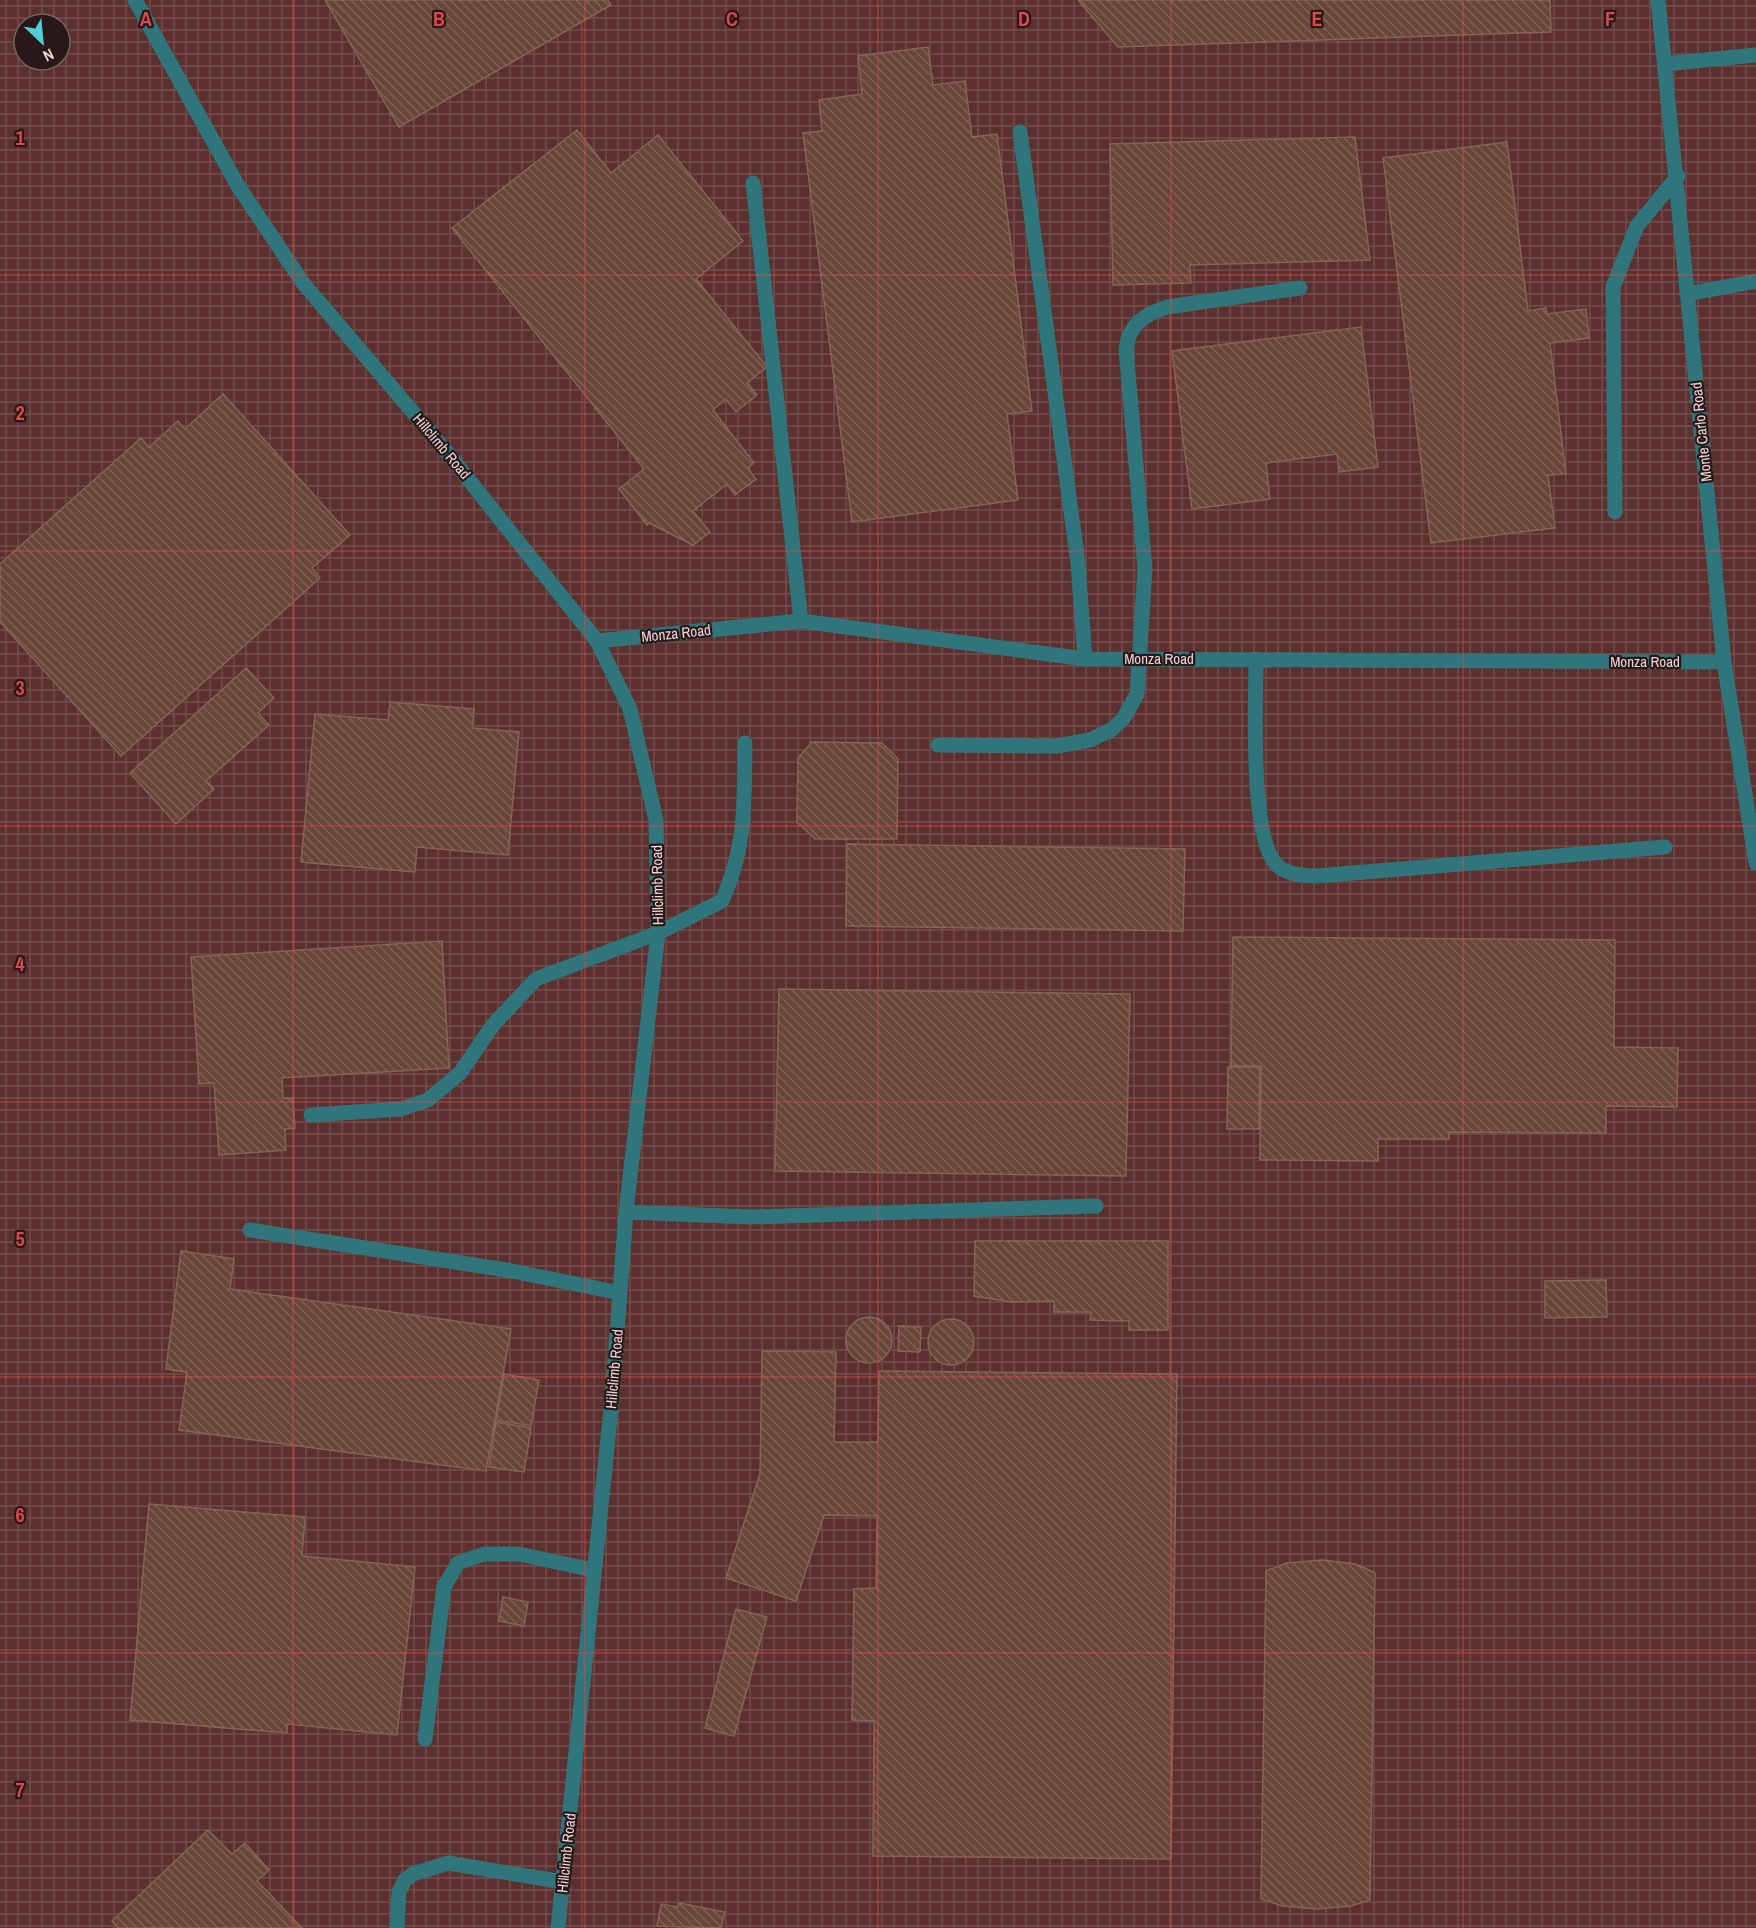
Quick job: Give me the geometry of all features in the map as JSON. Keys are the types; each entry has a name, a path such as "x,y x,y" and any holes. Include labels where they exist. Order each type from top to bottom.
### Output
{"street":[{"name":"Hillclimb Road","path":"135,0 238,186 303,284 447,451 597,641 630,709 656,820 658,933 626,1212 558,1928"},
{"name":"Monte Carlo Road","path":"1658,0 1678,176 1687,294 1724,662 1756,863"},
{"path":"1665,64 1756,55"},
{"path":"1020,132 1078,563 1085,659"},
{"path":"1615,512 1612,287 1637,226 1678,176"},
{"path":"753,183 801,621"},
{"path":"1687,294 1756,282"},
{"path":"938,745 1057,746 1090,740 1111,730 1123,719 1137,694 1145,569 1126,349 1128,337 1140,320 1167,307 1300,288"},
{"name":"Monza Road","path":"597,641 801,621 1085,659 1724,662"},
{"path":"1256,659 1259,821 1270,857 1286,871 1317,876 1665,847"},
{"path":"310,1115 401,1109 428,1100 460,1073 493,1025 536,979 658,933 722,901 739,856 744,827 745,743"},
{"path":"626,1212 751,1217 1096,1206"},
{"path":"250,1230 512,1271 620,1293"},
{"path":"425,1739 444,1587 458,1563 484,1554 519,1554 593,1570"},
{"path":"397,1928 399,1892 405,1880 413,1874 448,1863 563,1882"}],"shaded area":[{"path":"0,0 1756,0 1756,1928 0,1928"}],"building":[{"path":"325,0 608,0 611,5 399,127"},
{"path":"1078,0 1550,0 1551,32 1118,47"},
{"path":"928,47 933,85 965,81 972,137 997,134 1032,411 1007,414 1018,500 852,522 803,133 822,131 819,100 862,94 858,56"},
{"path":"577,130 611,173 658,135 743,241 696,279 767,367 747,383 757,395 736,412 726,399 713,410 754,463 748,468 756,479 735,495 727,484 693,511 710,532 693,545 649,523 647,525 619,489 644,469 452,228"},
{"path":"1355,137 1370,260 1190,265 1191,283 1113,285 1110,144"},
{"path":"1507,142 1528,311 1546,308 1547,314 1586,309 1589,338 1550,343 1566,474 1548,475 1555,528 1431,543 1383,158"},
{"path":"1361,327 1378,467 1339,472 1337,454 1266,463 1270,499 1192,509 1172,351"},
{"path":"223,394 350,535 312,568 320,578 121,756 0,622 0,564 141,438 149,447 178,421 185,429"},
{"path":"246,668 274,698 258,713 269,725 206,781 214,789 176,824 130,773"},
{"path":"390,702 474,709 472,728 519,732 508,855 417,847 415,872 301,862 315,714 388,720"},
{"path":"812,742 882,743 898,759 897,839 815,839 797,822 798,758"},
{"path":"847,844 1185,849 1183,931 846,926"},
{"path":"1233,937 1615,940 1614,1047 1678,1048 1677,1107 1606,1106 1606,1133 1449,1132 1449,1139 1378,1139 1378,1161 1260,1160 1261,1066 1231,1066"},
{"path":"442,941 449,1068 282,1078 283,1098 293,1098 295,1128 285,1129 286,1150 219,1155 214,1083 199,1084 191,957"},
{"path":"779,989 1130,994 1126,1176 775,1171"},
{"path":"1228,1067 1260,1067 1259,1129 1227,1129"},
{"path":"975,1241 1168,1241 1168,1330 1129,1330 1129,1321 1090,1320 1091,1312 1054,1312 1054,1301 1011,1302 974,1296"},
{"path":"181,1251 234,1259 230,1289 511,1329 486,1471 179,1430 187,1372 166,1369"},
{"path":"1606,1280 1607,1317 1545,1318 1545,1281"},
{"path":"869,1317 885,1324 892,1340 885,1356 869,1363 853,1356 846,1340 853,1324"},
{"path":"951,1319 967,1326 974,1342 967,1358 951,1365 935,1358 928,1342 935,1326"},
{"path":"899,1326 921,1327 920,1352 898,1351"},
{"path":"762,1351 836,1352 834,1442 878,1442 879,1371 1177,1374 1171,1859 873,1856 874,1721 852,1720 854,1589 876,1588 877,1516 824,1515 796,1601 726,1578 760,1474"},
{"path":"504,1374 539,1380 531,1426 496,1420"},
{"path":"496,1422 531,1428 524,1472 489,1467"},
{"path":"149,1504 305,1517 302,1556 415,1567 397,1735 287,1724 287,1733 130,1720"},
{"path":"1322,1560 1356,1564 1375,1573 1370,1900 1351,1906 1317,1909 1283,1906 1261,1899 1266,1571 1287,1563"},
{"path":"503,1597 528,1602 524,1626 499,1621"},
{"path":"736,1609 767,1617 734,1736 705,1728"},
{"path":"208,1830 232,1854 245,1843 269,1870 257,1881 302,1928 118,1928 112,1921"},
{"path":"679,1903 725,1912 721,1928 657,1926 661,1904 678,1907"}]}
